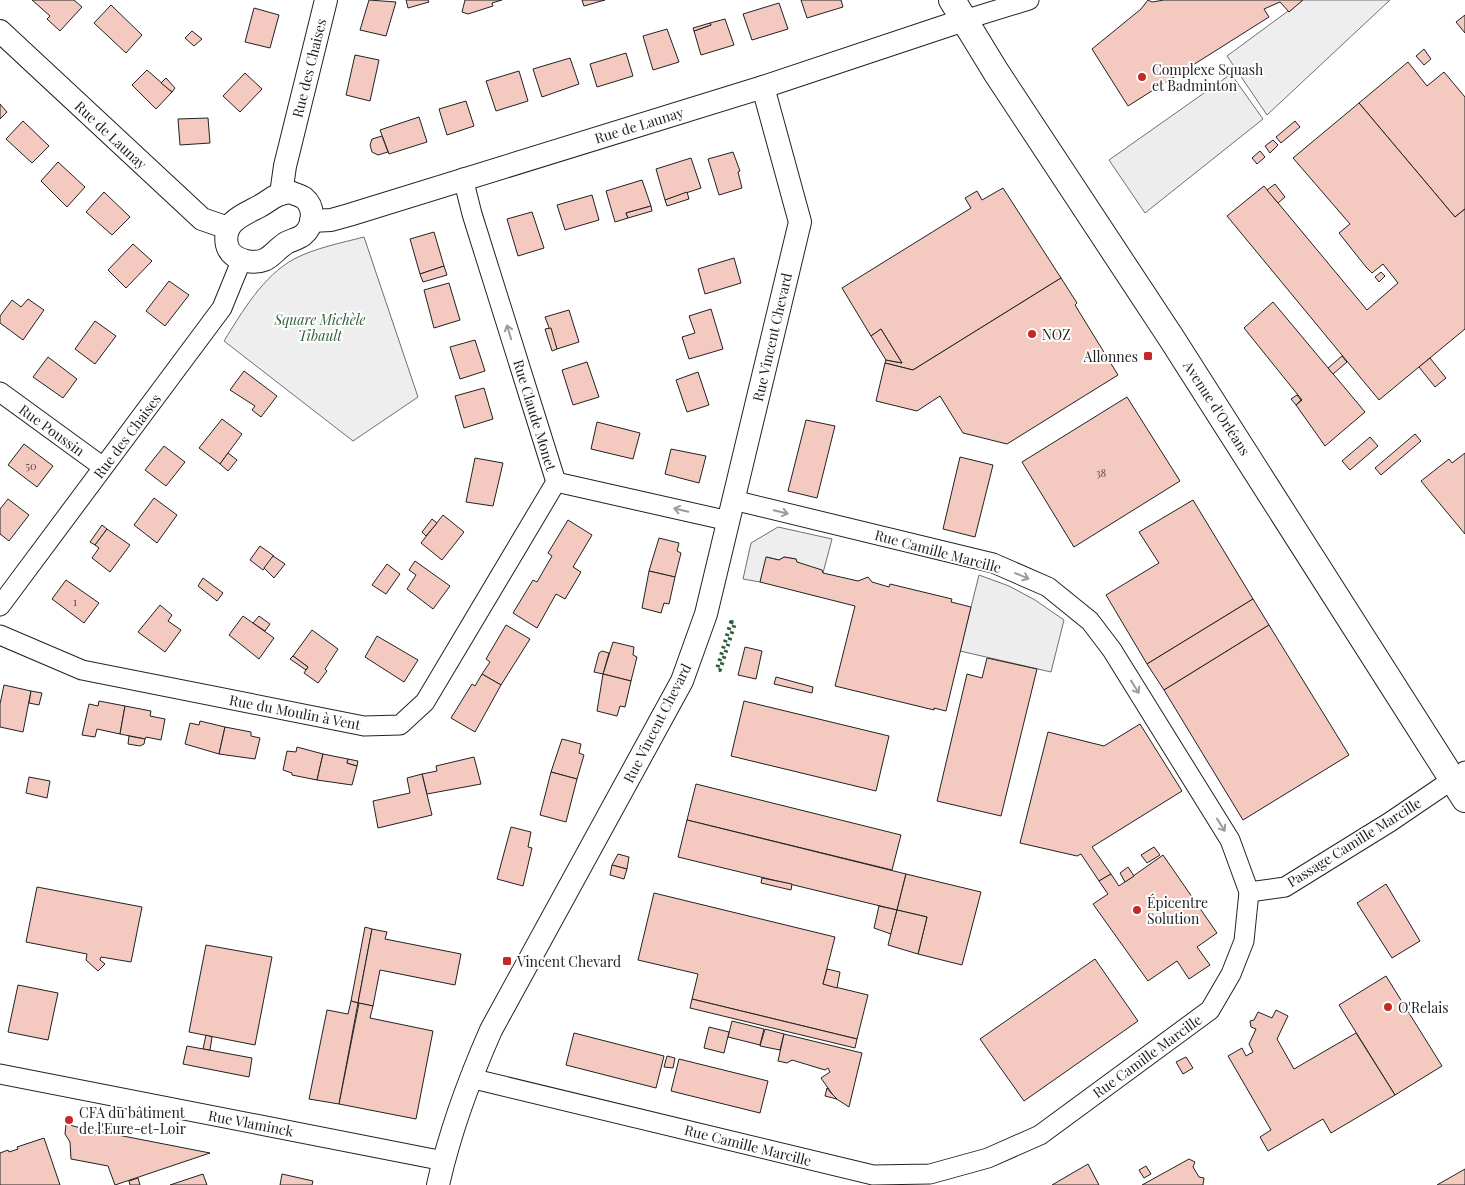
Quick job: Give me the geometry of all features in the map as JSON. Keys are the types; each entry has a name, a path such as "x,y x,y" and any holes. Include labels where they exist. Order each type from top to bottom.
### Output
{"main road":[{"name":"Avenue d'Orléans","path":"958,10 1461,783"}],"street":[{"name":"Rue des Chaises","path":"281,194 285,166 326,0"},
{"path":"958,10 1029,0"},
{"name":"Rue de Launay","path":"311,221 340,218 463,178 763,87 958,10"},
{"name":"Rue de Launay","path":"0,31 202,219 228,228"},
{"name":"Rue Vincent Chevard","path":"438,1185 470,1078 491,1030 682,680 706,614 800,222 763,87"},
{"name":"Rue Claude Monet","path":"463,178 465,193 556,482 731,510"},
{"path":"290,192 304,198 309,205 311,221 310,228 302,236 285,244 272,257 254,261 242,259 235,257 228,249 226,239 228,228 235,218 264,203 274,195 290,192"},
{"name":"Rue des Chaises","path":"0,606 222,308 242,259"},
{"name":"Rue Poussin","path":"0,392 103,467"},
{"name":"Rue du Moulin à Vent","path":"0,635 82,670 364,726 400,725 425,702 556,482"},
{"name":"Rue Camille Marcille","path":"470,1078 873,1175 930,1174 988,1158 1040,1135 1210,1010 1231,974 1244,941 1249,892 1230,840 1112,650 1090,621 1048,587 993,563 731,510"},
{"name":"Passage Camille Marcille","path":"1249,892 1285,887 1390,822 1461,783"},
{"name":"Rue Vlaminck","path":"0,1074 444,1161"}],"green space":[{"path":"1303,0 1390,0 1267,115 1227,56"},
{"name":"Square Michèle Tibault","path":"364,237 418,397 353,441 224,341 254,296 283,266 311,252"},
{"path":"778,527 832,539 823,573 797,562 796,559 784,557 779,560 767,557 760,582 743,579 751,543"}],"shaded area":[{"path":"1231,74 1263,119 1145,213 1109,160"},
{"path":"979,575 1009,586 1035,600 1064,620 1051,672 960,651"}],"building":[{"path":"32,0 74,0 82,7 60,31 47,19 50,16"},
{"path":"369,0 396,2 386,36 360,30"},
{"path":"406,0 428,0 429,2 408,8"},
{"path":"465,0 502,0 492,3 493,6 468,14 462,12"},
{"path":"582,0 605,0 584,6"},
{"path":"801,0 841,0 843,7 807,18"},
{"name":"Complexe Squash et Badminton","path":"1148,0 1152,2 1164,0 1303,0 1289,12 1280,2 1264,9 1269,17 1128,106 1092,49 1141,9"},
{"path":"779,3 788,29 752,40 743,14"},
{"path":"111,5 142,35 126,53 94,23"},
{"path":"254,8 279,15 270,48 245,42"},
{"path":"1465,15 1465,33 1456,22"},
{"path":"725,19 734,45 701,55 694,31 711,25 710,23"},
{"path":"710,23 711,25 694,31 693,28"},
{"path":"667,29 679,62 653,70 643,36"},
{"path":"192,31 202,39 194,46 185,38"},
{"path":"1424,49 1431,59 1424,65 1416,56"},
{"path":"626,53 633,76 597,87 590,64"},
{"path":"355,55 379,60 370,101 346,95"},
{"path":"570,58 579,84 542,97 533,69"},
{"path":"1408,62 1427,86 1444,72 1465,97 1465,209 1455,217 1359,103"},
{"path":"147,70 172,92 156,109 132,85"},
{"path":"519,71 528,101 496,111 486,81"},
{"path":"245,73 262,89 240,112 223,96"},
{"path":"166,78 175,88 172,92 161,83"},
{"path":"466,101 474,126 447,135 439,109"},
{"path":"1359,103 1455,217 1465,209 1465,329 1379,400 1227,216 1264,186 1367,310 1398,283 1383,264 1372,273 1366,267 1339,233 1350,224 1293,158"},
{"path":"0,104 7,112 0,119"},
{"path":"419,117 427,142 389,154 380,130"},
{"path":"208,118 210,143 180,145 178,119"},
{"path":"23,121 49,146 32,163 6,139"},
{"path":"1295,121 1300,127 1281,143 1276,137"},
{"path":"382,136 388,152 378,155 372,152 370,145 372,139"},
{"path":"1273,140 1278,145 1270,153 1265,146"},
{"path":"1260,151 1265,157 1257,164 1252,158"},
{"path":"733,152 740,171 738,172 742,188 719,195 708,159"},
{"path":"691,158 701,188 665,200 656,169"},
{"path":"58,162 85,187 67,207 41,181"},
{"path":"642,180 651,206 626,213 628,218 615,222 606,191"},
{"path":"1275,184 1285,197 1278,203 1267,190"},
{"path":"1003,188 1061,278 913,370 885,363 886,360 902,363 881,329 871,336 842,288 971,208 965,198 977,191 982,200"},
{"path":"104,192 130,217 112,235 86,212"},
{"path":"687,192 689,199 667,206 665,200"},
{"path":"592,195 599,220 565,230 557,205"},
{"path":"651,206 652,211 628,218 626,213"},
{"path":"532,212 544,248 518,256 507,219"},
{"path":"434,232 444,266 420,274 410,239"},
{"path":"133,244 152,261 126,288 108,270"},
{"path":"734,258 741,283 705,294 698,269"},
{"path":"444,266 447,275 423,282 420,274"},
{"path":"1381,272 1385,276 1379,282 1375,277"},
{"name":"NOZ","path":"1061,278 1077,303 1075,305 1118,375 1007,444 963,433 940,396 917,411 876,401 885,363 913,370"},
{"path":"169,281 189,295 165,326 146,311"},
{"path":"449,283 460,320 434,328 424,290"},
{"path":"28,299 44,310 23,340 0,323 0,316 12,300 21,307"},
{"path":"1273,302 1365,412 1325,446 1296,405 1302,400 1244,328"},
{"path":"711,309 723,349 689,359 682,337 695,333 689,316"},
{"path":"569,310 579,342 557,349 545,317"},
{"path":"95,321 116,336 95,364 75,349"},
{"path":"551,328 557,349 552,351 545,329"},
{"path":"881,329 902,363 886,360 871,336"},
{"path":"475,340 485,371 460,379 450,347"},
{"path":"1342,356 1347,362 1333,374 1328,368"},
{"path":"48,357 77,379 63,398 33,377"},
{"path":"1430,358 1446,378 1435,387 1419,367"},
{"path":"587,362 599,397 573,405 562,370"},
{"path":"244,371 277,396 261,417 252,410 255,406 230,390"},
{"path":"698,372 709,405 687,412 676,380"},
{"path":"484,388 493,419 464,428 455,396"},
{"path":"1297,395 1301,400 1296,405 1291,399"},
{"path":"1127,397 1180,481 1074,547 1022,462"},
{"path":"222,419 242,434 220,464 199,448"},
{"path":"806,420 835,426 817,498 788,491"},
{"path":"597,422 640,433 633,459 591,449"},
{"path":"1415,434 1421,441 1381,475 1375,468"},
{"path":"1370,437 1378,446 1350,470 1342,461"},
{"path":"24,444 53,466 37,487 8,465"},
{"path":"164,446 185,462 166,486 145,470"},
{"path":"671,449 706,456 699,483 665,474"},
{"path":"228,453 237,460 228,471 220,464"},
{"path":"1465,453 1465,534 1421,481 1449,459 1452,463"},
{"path":"960,457 993,465 975,537 943,529"},
{"path":"475,458 503,463 493,506 466,502"},
{"path":"154,498 177,515 157,543 134,525"},
{"path":"8,499 29,515 9,541 0,534 0,509"},
{"path":"1193,500 1253,599 1147,664 1106,595 1159,563 1139,532"},
{"path":"443,515 464,532 442,560 421,543"},
{"path":"432,519 437,523 426,536 422,532"},
{"path":"568,520 592,535 573,567 581,572 574,584 565,599 556,594 537,628 513,613 533,580 537,582 552,556 548,553"},
{"path":"102,525 107,529 95,545 90,542"},
{"path":"107,529 130,545 110,572 92,558 99,548 95,545"},
{"path":"659,538 679,543 677,551 681,553 675,577 649,571"},
{"path":"260,546 274,556 263,570 250,560"},
{"path":"273,556 285,564 274,578 264,568"},
{"path":"766,557 779,560 784,557 796,559 797,562 822,570 823,573 858,581 868,577 872,582 889,587 890,584 952,599 951,602 971,607 946,711 934,708 934,710 835,686 855,606 760,582"},
{"path":"415,561 450,586 433,609 407,589 416,575 409,570"},
{"path":"387,564 400,574 386,594 372,585"},
{"path":"649,571 675,577 669,604 664,603 661,613 642,608"},
{"path":"203,578 223,593 217,601 198,586"},
{"path":"66,580 99,603 84,623 52,599"},
{"path":"1253,599 1269,625 1164,690 1147,664"},
{"path":"160,605 172,615 168,621 181,630 165,652 138,632"},
{"path":"243,616 274,638 259,659 229,635"},
{"path":"259,616 270,624 265,631 253,623"},
{"path":"506,625 530,639 501,685 482,674 490,662 486,659"},
{"path":"1269,625 1349,755 1243,820 1164,690"},
{"path":"312,630 338,649 325,669 327,671 318,683 304,673 308,667 293,656"},
{"path":"377,636 418,660 404,682 365,657"},
{"path":"613,642 634,647 633,655 637,657 631,681 603,674"},
{"path":"745,647 762,651 756,679 738,675"},
{"path":"602,651 609,653 603,674 594,672 599,653"},
{"path":"293,656 308,667 306,670 290,659"},
{"path":"987,658 1037,669 1001,816 937,801 967,674 982,678"},
{"path":"482,674 501,685 475,732 451,718 472,684 475,686"},
{"path":"603,674 631,681 625,707 620,706 617,716 597,711"},
{"path":"776,677 813,687 812,693 774,684"},
{"path":"4,685 31,691 23,732 0,727 0,704"},
{"path":"31,691 42,693 39,705 29,703"},
{"path":"99,701 125,706 120,734 97,729 95,737 82,735 89,704 98,706"},
{"path":"744,701 889,736 876,791 731,756"},
{"path":"125,706 151,711 150,716 165,719 161,740 120,734"},
{"path":"200,721 225,727 219,754 185,744 190,723 199,725"},
{"path":"1140,724 1182,791 1092,847 1111,874 1099,881 1081,854 1077,856 1020,843 1048,732 1104,746"},
{"path":"225,727 251,732 251,736 260,738 255,759 219,754"},
{"path":"129,736 145,739 144,744 140,746 128,744"},
{"path":"562,739 581,744 579,753 584,755 577,779 551,772"},
{"path":"297,747 323,754 317,780 292,775 292,773 283,770 287,751 296,752"},
{"path":"323,754 348,759 347,763 357,766 352,785 317,780"},
{"path":"474,757 481,784 427,794 422,774 437,771 436,766"},
{"path":"348,759 358,761 357,766 347,763"},
{"path":"551,772 577,779 566,822 540,815"},
{"path":"422,774 432,815 378,828 373,801 410,793 407,778"},
{"path":"29,777 50,781 47,798 26,793"},
{"path":"696,784 901,835 892,870 687,820"},
{"path":"687,820 906,874 897,910 678,857"},
{"path":"511,827 531,832 528,847 532,848 523,886 497,879"},
{"path":"1154,847 1160,855 1147,863 1141,855"},
{"path":"618,854 629,857 627,869 612,865"},
{"path":"1163,855 1217,933 1197,947 1210,965 1189,979 1177,961 1148,981 1093,904 1108,894 1099,881 1111,874 1119,886"},
{"path":"612,865 627,869 624,879 610,875"},
{"path":"1128,867 1134,876 1125,882 1120,873"},
{"path":"906,874 981,892 962,965 918,954 927,917 897,910"},
{"path":"762,878 792,884 791,890 761,883"},
{"path":"1386,884 1420,941 1392,958 1357,903"},
{"path":"37,887 142,907 131,962 101,957 100,960 105,964 98,971 86,960 87,954 26,942"},
{"path":"654,893 835,937 823,984 868,995 857,1039 692,999 698,974 638,960"},
{"path":"879,906 897,910 891,934 874,928"},
{"path":"897,910 927,917 918,954 888,945"},
{"path":"365,927 372,929 358,1003 351,1001"},
{"path":"372,929 387,932 385,939 461,954 455,985 380,970 373,1006 358,1003"},
{"path":"206,945 272,957 255,1045 189,1032"},
{"path":"1095,959 1138,1021 1024,1101 980,1039"},
{"path":"827,969 840,972 837,988 823,984"},
{"path":"1386,976 1442,1066 1395,1095 1339,1005"},
{"path":"18,985 58,993 48,1040 8,1032"},
{"path":"692,999 857,1039 855,1048 690,1008"},
{"path":"351,1001 358,1003 339,1104 309,1099 327,1010 348,1014"},
{"path":"359,1003 373,1006 370,1018 433,1031 416,1119 339,1104"},
{"path":"1276,1010 1288,1016 1277,1039 1294,1069 1356,1033 1395,1095 1331,1133 1323,1119 1268,1151 1260,1137 1271,1130 1228,1056 1242,1048 1246,1056 1253,1052 1249,1044 1256,1029 1251,1027 1250,1021 1254,1020 1258,1012 1272,1018"},
{"path":"732,1021 764,1029 760,1045 728,1037"},
{"path":"709,1027 729,1032 724,1053 704,1048"},
{"path":"765,1029 784,1034 780,1050 760,1046"},
{"path":"574,1033 664,1056 656,1088 566,1065"},
{"path":"784,1034 862,1053 849,1107 835,1098 821,1078 830,1072 828,1068 825,1070 792,1060 787,1063 778,1061"},
{"path":"206,1035 212,1037 210,1050 203,1049"},
{"path":"187,1046 252,1058 249,1077 183,1064"},
{"path":"667,1056 675,1058 673,1068 664,1067"},
{"path":"1186,1057 1193,1068 1183,1074 1176,1062"},
{"path":"679,1059 768,1081 760,1113 671,1091"},
{"path":"827,1088 832,1094 837,1099 825,1096"},
{"path":"66,1124 210,1153 115,1185 108,1166 71,1159 70,1142 65,1134"},
{"path":"44,1138 60,1185 0,1185 0,1153 18,1149 17,1147"},
{"path":"1189,1159 1195,1162 1193,1167 1199,1177 1204,1178 1203,1185 1142,1185"},
{"path":"1088,1164 1099,1185 1052,1185"},
{"path":"1146,1166 1151,1174 1144,1178 1139,1170"},
{"path":"1465,1169 1465,1185 1437,1185"},
{"path":"203,1174 207,1185 170,1185"},
{"path":"282,1174 313,1181 312,1185 280,1185"},
{"path":"138,1178 140,1185 130,1185 129,1181"}],"hedge":[{"path":"731,622 735,623 720,670 717,669 731,622"}],"place":[{"name":"Complexe Squash et Badminton","path":"1142,77"},
{"name":"NOZ","path":"1032,334"},
{"name":"Allonnes","path":"1148,356"},
{"name":"Épicentre Solution","path":"1137,910"},
{"name":"Vincent Chevard","path":"507,961"},
{"name":"O'Relais","path":"1388,1007"},
{"name":"CFA du bâtiment de l'Eure-et-Loir","path":"69,1120"}]}
